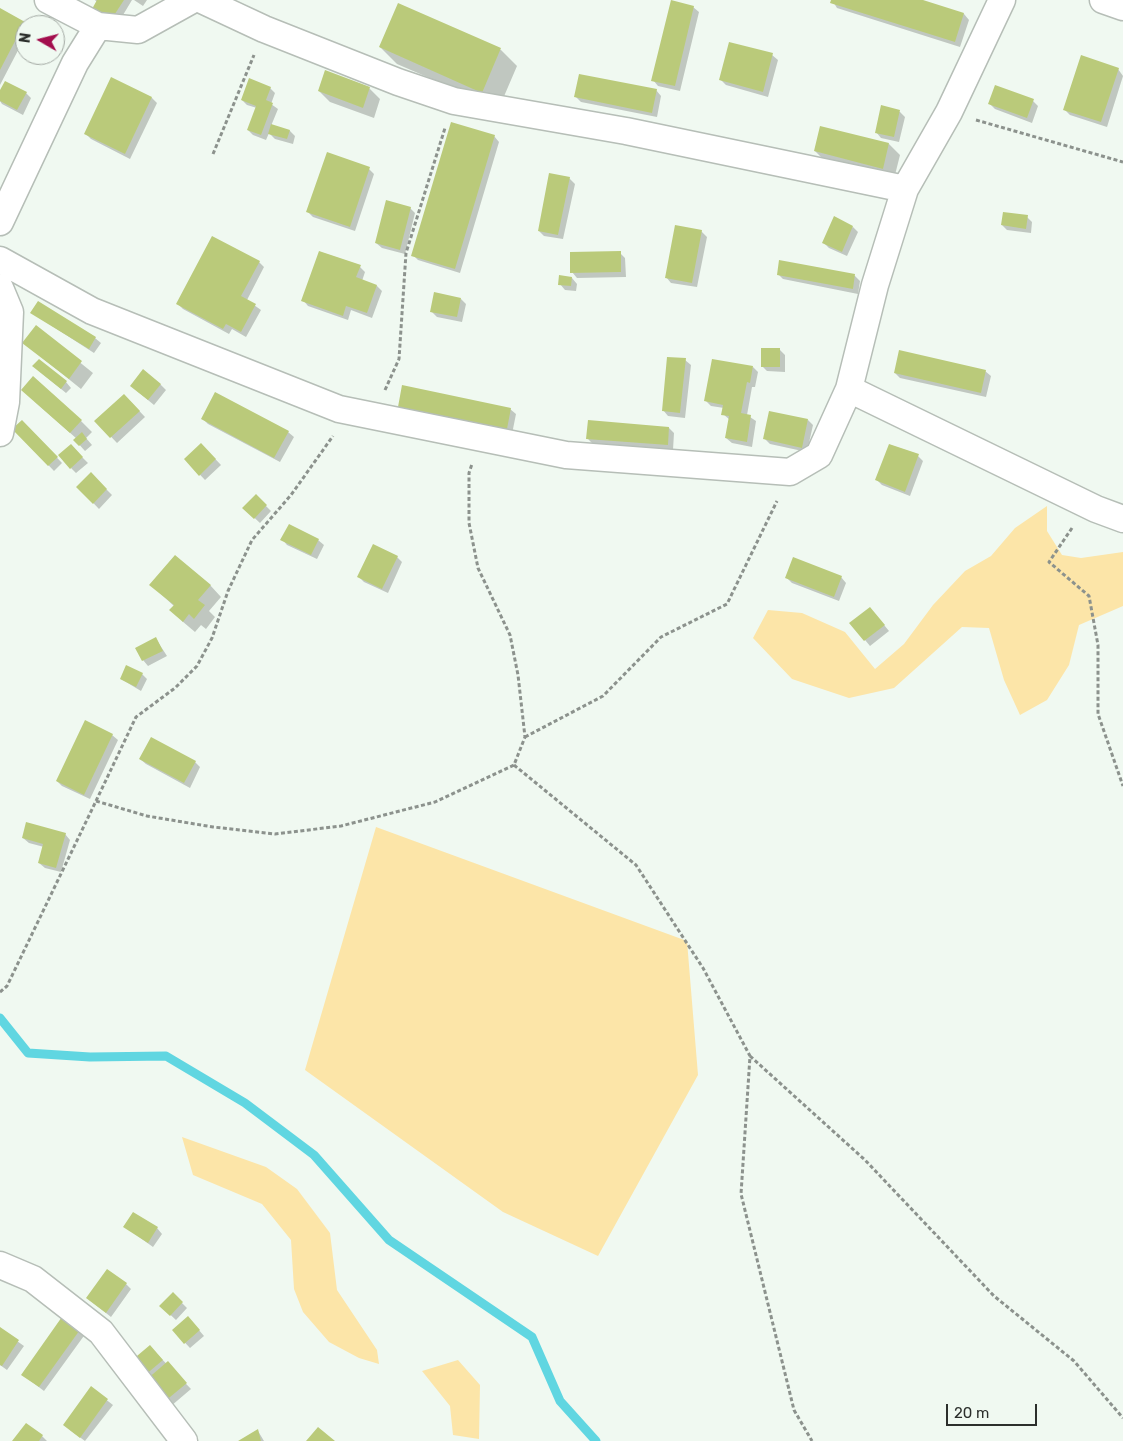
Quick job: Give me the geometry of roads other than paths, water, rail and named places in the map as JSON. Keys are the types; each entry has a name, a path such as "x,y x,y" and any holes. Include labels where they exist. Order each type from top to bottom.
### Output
{"street":[{"path":"48,0 98,26 138,30 192,0"},
{"path":"202,0 264,29 398,82 454,101 626,131 905,189"},
{"path":"0,260 92,311 339,409 566,455 790,472 819,455 849,388 875,285 905,189 949,112 1002,0"},
{"path":"1102,0 1123,7"},
{"path":"0,222 75,63 98,26"},
{"path":"0,288 10,312 6,402 0,433"},
{"path":"849,388 1096,509 1123,519"},
{"path":"0,1265 33,1279 101,1332 170,1435"}],"waterway":[{"path":"0,1018 28,1053 90,1057 166,1056 245,1103 314,1155 389,1240 532,1337 560,1401 596,1441"}]}
